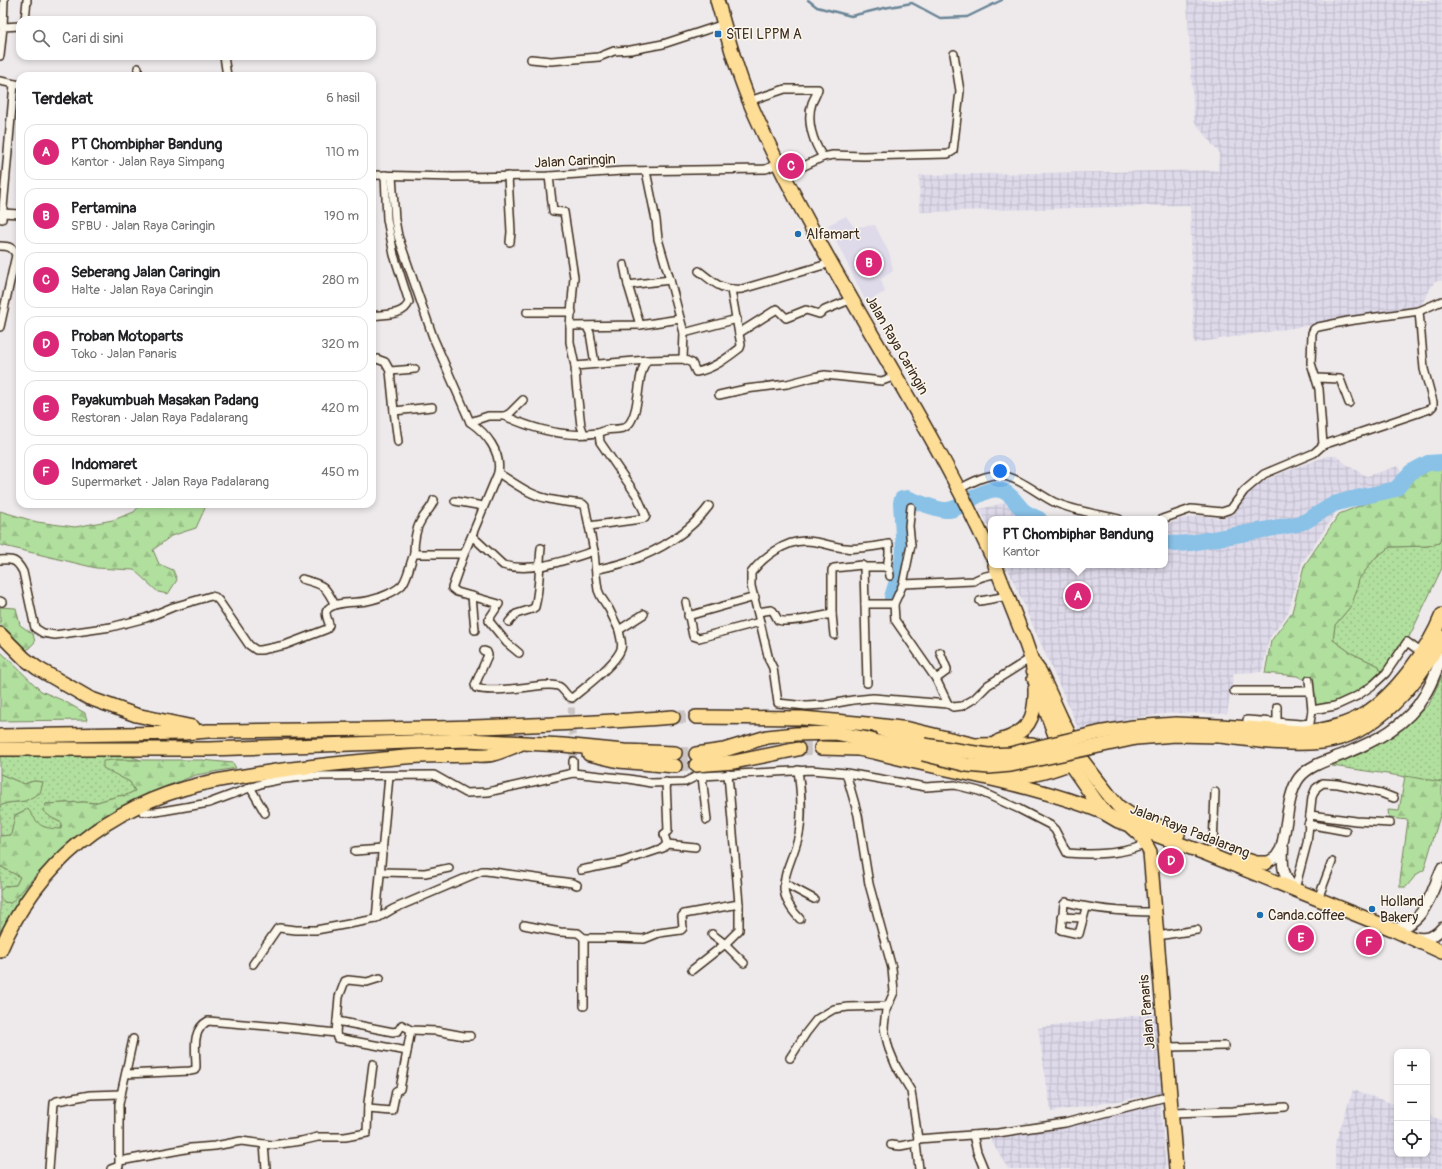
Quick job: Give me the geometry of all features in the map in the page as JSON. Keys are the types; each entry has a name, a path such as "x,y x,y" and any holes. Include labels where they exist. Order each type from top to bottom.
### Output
{"highway":[{"name":"Jalan Raya Caringin","path":"717,0 749,101 785,176 831,263 896,374 960,491 988,549"},
{"name":"Jalan Raya Padalarang","path":"997,569 1037,675 1056,720 1089,792 1106,814 1118,821 1172,840 1318,898 1442,952"},
{"path":"1219,731 1302,732 1324,729 1343,724 1360,717 1385,699 1402,680 1422,653 1436,630 1442,615"},
{"path":"0,634 25,659 37,668 89,698 136,715 208,731"},
{"path":"698,765 724,750 767,737 796,734 836,733 924,750 988,755 1010,754 1098,733 1133,727 1176,724 1302,743 1324,742 1346,736 1364,727 1383,714 1399,700 1435,650 1442,637"},
{"path":"1010,738 1022,731 1029,723 1035,704 1037,675"},
{"path":"0,736 176,733 208,731 477,728 673,717"},
{"path":"696,717 802,718 909,728 982,746 1024,743 1032,744 1037,746 1043,756 1040,768 1034,774"},
{"path":"982,746 1010,738 1056,720"},
{"path":"867,724 924,750"},
{"path":"0,749 209,749 467,740 563,745 594,756 619,761 675,760"},
{"path":"0,951 22,908 46,875 66,853 89,835 118,817 156,798 193,786 223,779 328,764 424,756 492,754 526,743"},
{"path":"821,748 858,749 1019,785 1090,807 1106,814"},
{"path":"698,765 734,762 798,749"},
{"name":"Jalan Raya Padalarang","path":"1075,761 1112,799 1131,815 1253,863 1266,863"},
{"path":"976,776 1012,777 1034,774 1075,761"},
{"path":"1131,826 1138,832 1148,848 1157,843 1172,840"},
{"name":"Jalan Panaris","path":"1148,848 1156,912 1176,1169"}],"main road":[{"path":"1266,863 1274,859 1280,852 1294,789 1302,775 1320,764 1375,740 1398,725 1422,700 1441,660"},
{"path":"1287,818 1283,868 1287,880 1295,889"},
{"path":"1392,929 1405,926 1420,916 1442,868"},
{"name":"Jalan Raya Padalarang","path":"1407,936 1427,938 1435,935 1442,928"}],"street":[{"path":"0,56 4,0"},
{"path":"25,16 27,0"},
{"path":"531,59 551,61 599,57 614,51 632,50 662,44 724,24"},
{"path":"3,27 16,26"},
{"path":"785,176 823,157 833,155 879,156 951,153 953,151 960,91 954,54"},
{"path":"225,60 226,72"},
{"path":"0,81 16,85"},
{"path":"749,101 784,89 818,89 812,103 810,118 816,146 823,157"},
{"path":"16,94 2,216 16,214"},
{"name":"Jalan Caringin","path":"376,175 549,176 646,171 766,169 779,163"},
{"path":"646,171 656,220 658,239 684,333 683,359"},
{"path":"389,176 398,236 433,337 470,422 479,428 486,436 498,458 500,466 464,554 452,588 457,592 498,604 489,619 489,622 507,643 519,653"},
{"path":"376,315 401,312 407,308 409,302 394,255 387,219 389,176"},
{"path":"508,176 511,232 510,242"},
{"path":"549,176 553,211 564,212 569,240 574,277 570,342 576,366 575,379 579,414 584,434"},
{"path":"0,246 9,247 16,255 0,327"},
{"path":"699,271 722,288 731,290 742,289 831,263"},
{"path":"624,265 628,285 640,325"},
{"path":"628,285 670,280"},
{"path":"576,366 647,360 683,359 692,363 696,372 706,369 718,363 740,348 737,319 731,290"},
{"path":"408,296 418,294"},
{"path":"739,333 777,310 786,318 806,310 819,314 852,299"},
{"path":"1323,445 1320,389 1311,363 1312,333 1314,329 1318,326 1419,311 1442,301"},
{"path":"1168,517 1191,509 1222,512 1231,509 1244,491 1264,474 1314,453 1323,445 1430,409 1433,406 1433,402 1424,369 1419,311"},
{"path":"527,312 572,312"},
{"path":"570,326 587,327 640,325 680,319"},
{"path":"684,333 737,319"},
{"path":"587,327 590,333 595,364"},
{"path":"376,359 385,362 390,371 398,442"},
{"path":"470,422 488,416 505,416 536,429 584,434 626,428 630,424 634,415 642,372 647,360"},
{"path":"390,371 415,369"},
{"path":"719,395 746,389 787,384 826,375 882,381 896,374"},
{"path":"1316,378 1340,379 1349,403"},
{"path":"505,416 523,400"},
{"path":"394,411 432,407"},
{"path":"589,526 641,519 645,518 646,516 638,496 600,442 599,433"},
{"path":"486,654 475,685 478,689 546,685 557,686 561,687 569,697 572,698 601,674 619,654 622,644 619,630 609,609 601,597 597,582 594,551 585,506 583,504 546,499 528,491 498,473"},
{"path":"960,491 991,475 1000,475 1018,481 1054,502 1078,510 1105,516"},
{"path":"0,560 10,560 16,562 20,566 23,572 36,628 43,633 55,635 111,627 146,618 173,607 211,596 215,597 219,601 249,645 256,650 261,650 285,645 327,629 330,625 326,612 335,605 370,600 388,594 401,586 414,554 417,528 423,517 433,505 434,500"},
{"path":"456,502 483,506"},
{"path":"596,570 628,561 656,550 699,519 709,506"},
{"path":"911,507 909,526 911,545 902,584 894,604 895,620 936,679 948,704"},
{"path":"472,536 503,565 510,567 539,567 594,551"},
{"path":"890,576 889,569 887,568 889,544 846,549 816,542 795,542 772,553 753,570 751,575 751,586 755,597 769,660 773,668 778,703 806,706 825,705 873,698 948,704 953,707 962,706 974,699 988,685 1032,660"},
{"path":"509,622 516,614 535,607 540,584 539,567 541,548"},
{"path":"414,554 464,554"},
{"path":"834,634 832,614 832,570 834,568 862,565 864,567 887,568"},
{"path":"864,567 867,683"},
{"path":"902,584 974,581 978,578 984,578 997,569"},
{"path":"302,579 318,583 327,589 335,605"},
{"path":"472,596 475,630"},
{"path":"980,601 1008,596"},
{"path":"688,616 755,597"},
{"path":"686,602 693,636 699,638 760,622"},
{"path":"865,604 894,604"},
{"path":"758,612 774,611 778,620 783,621 832,614"},
{"path":"619,630 644,614"},
{"path":"1312,710 1335,706 1358,696 1386,673 1407,642 1422,653"},
{"path":"936,679 947,669 940,652"},
{"path":"1247,720 1301,724 1310,723 1312,710 1308,680"},
{"path":"1234,691 1309,691"},
{"path":"1277,707 1277,722"},
{"path":"573,761 573,773"},
{"path":"698,765 728,774 811,770 846,773 926,787 955,785 979,791 1019,808 1050,825 1058,834 1067,853 1084,854 1118,852 1148,848"},
{"path":"143,812 156,812 209,803 250,787 278,780 310,776 434,775 461,791 474,794 573,773 651,783 685,782 696,777 698,765"},
{"path":"698,765 707,820"},
{"path":"798,770 802,807 799,834 784,883 784,897 792,911 800,919"},
{"path":"846,773 858,815 869,884 892,968 894,992 887,1006 884,1027 889,1049 896,1066 911,1091 919,1169"},
{"path":"692,970 725,944 739,930 739,904 728,774"},
{"path":"376,919 389,776"},
{"path":"666,782 668,830 664,834 666,844"},
{"path":"1295,889 1308,843 1308,824 1313,791 1316,788 1323,783 1358,788 1394,798"},
{"path":"250,787 265,813"},
{"path":"1213,848 1215,792"},
{"path":"1310,815 1356,821 1390,823"},
{"path":"1308,824 1346,831"},
{"path":"666,844 695,847"},
{"path":"581,870 621,862 663,848 666,844"},
{"path":"355,851 383,849"},
{"path":"1318,898 1332,862"},
{"path":"380,872 425,873 449,868"},
{"path":"253,964 279,928 316,930 376,919 434,891 482,871 572,883 577,885"},
{"path":"784,883 814,899"},
{"path":"1086,908 1080,932 1077,934 1061,930 1065,902 1086,908 1124,912 1156,912"},
{"path":"524,925 560,932 578,933 584,938 644,939 659,933 681,930 682,916 684,914 739,904"},
{"path":"1062,917 1083,918"},
{"path":"1157,936 1197,930"},
{"path":"712,934 725,944 744,963"},
{"path":"584,938 584,1006"},
{"path":"380,978 367,982 345,981 339,997 336,1033 338,1039 369,1043 407,1051"},
{"path":"790,1058 817,1019 834,1009 848,1007 887,1006"},
{"path":"126,1074 195,1070 196,1033 201,1025 208,1021 336,1033"},
{"path":"337,1021 393,1032 398,1031 402,1025 412,1030 437,1031 470,1036"},
{"path":"368,1109 392,1111 396,1091 400,1089 412,1030"},
{"path":"111,1169 119,1166 120,1161 119,1104 134,1039"},
{"path":"1166,1047 1225,1046"},
{"path":"120,1161 191,1148 241,1142 272,1145 301,1142 318,1138 345,1137 367,1133 373,1064"},
{"path":"49,1169 54,1103 57,1101 90,1094 121,1094"},
{"path":"891,1145 900,1146 917,1141 1003,1132 1065,1123 1170,1096"},
{"path":"1172,1113 1285,1107"},
{"path":"973,1135 977,1152 984,1169"},
{"path":"264,1144 266,1169"}],"shaded area":[{"path":"1187,0 1442,0 1442,281 1435,281 1420,307 1396,314 1359,318 1194,343 1190,205 920,212 919,175 1218,170 1219,153 1194,121"},
{"path":"846,216 854,227 875,225 890,255 893,271 881,279 885,292 866,302 828,225"},
{"path":"1327,456 1336,456 1350,467 1367,476 1398,466 1403,475 1376,495 1337,511 1302,563 1288,613 1269,639 1262,672 1234,673 1227,714 1175,713 1137,717 1079,730 1007,568 1168,568 1168,524 1180,519 1199,516 1222,518 1235,513 1252,486"},
{"path":"1019,499 1031,512 1040,516 988,516 988,526 980,509"},
{"path":"1156,1013 1165,1093 1051,1112 1038,1028"},
{"path":"1353,1090 1394,1104 1394,1157 1430,1157 1430,1116 1442,1120 1442,1169 1335,1169 1335,1143"},
{"path":"1160,1102 1166,1169 1008,1169 990,1139"}],"green space":[{"path":"1442,466 1442,534 1439,543 1428,546 1390,547 1376,557 1359,579 1351,606 1335,625 1333,640 1351,653 1379,666 1383,682 1359,700 1319,713 1312,713 1305,680 1297,676 1265,673 1271,641 1292,612 1304,566 1339,514 1400,490 1413,476 1428,468"},
{"path":"138,508 205,508 196,528 171,536 153,550 159,564 173,570 177,580 168,594 158,592 134,570 96,568 0,545 0,511 37,522 75,527 113,520 134,512"},
{"path":"1442,534 1442,568 1393,668 1383,682 1379,666 1351,653 1333,640 1335,625 1351,606 1359,579 1376,557 1390,547 1428,546 1439,543"},
{"path":"0,607 16,608 20,625 33,634 35,642 27,650 0,624"},
{"path":"0,651 41,691 64,701 85,713 87,720 0,721"},
{"path":"1442,676 1442,782 1332,766 1367,751 1405,726 1429,704"},
{"path":"124,754 141,760 114,760 112,772 130,782 135,791 126,795 94,803 84,802 46,804 52,818 62,823 61,829 50,829 39,825 27,809 15,815 11,835 0,836 0,806 7,803 25,801 43,782 34,781 24,784 0,774 0,755"},
{"path":"202,760 233,763 236,768 196,775 159,789 106,816 68,843 11,903 4,902 0,897 0,891 5,886 16,885 20,877 0,866 0,836 11,835 15,815 28,809 38,823 44,827 61,829 62,823 43,811 46,804 84,802 94,803 126,795 135,791 130,782 103,768 103,761"},
{"path":"0,774 24,784 34,781 43,782 40,793 25,801 7,803 0,806"},
{"path":"1405,776 1442,782 1442,809 1424,870 1417,874 1406,887 1400,887 1408,820 1389,818 1388,810 1399,811"},
{"path":"0,866 20,877 16,885 5,886 0,891"},
{"path":"38,873 0,935 0,897 4,902 11,903"}],"waterway":[{"path":"808,0 817,7 851,16 912,3 940,18 967,17 1002,0"},
{"path":"1168,543 1175,544 1190,543 1297,524 1306,521 1334,504 1396,489 1411,472 1428,463 1442,462"},
{"path":"892,597 901,568 904,551 902,499 907,498 941,510 945,510 958,507 988,491 996,490 1006,493 1025,512 1032,516"}],"tunnel":[{"path":"571,697 573,761"},
{"path":"673,717 696,717"},
{"path":"798,749 821,748"},
{"path":"675,753 696,754"},
{"path":"675,766 696,765"}],"place":[{"name":"STEI LPPM A","path":"718,34"},
{"name":"Seberang Jalan Caringin","path":"791,166"},
{"name":"Alfamart","path":"798,234"},
{"name":"Pertamina","path":"869,263"},
{"name":"PT Chombiphar Bandung","path":"1078,596"},
{"name":"Proban Motoparts","path":"1171,861"},
{"name":"Holland Bakery","path":"1372,909"},
{"name":"Canda.coffee","path":"1260,915"},
{"name":"Payakumbuah Masakan Padang","path":"1301,938"},
{"name":"Indomaret","path":"1369,942"}]}
